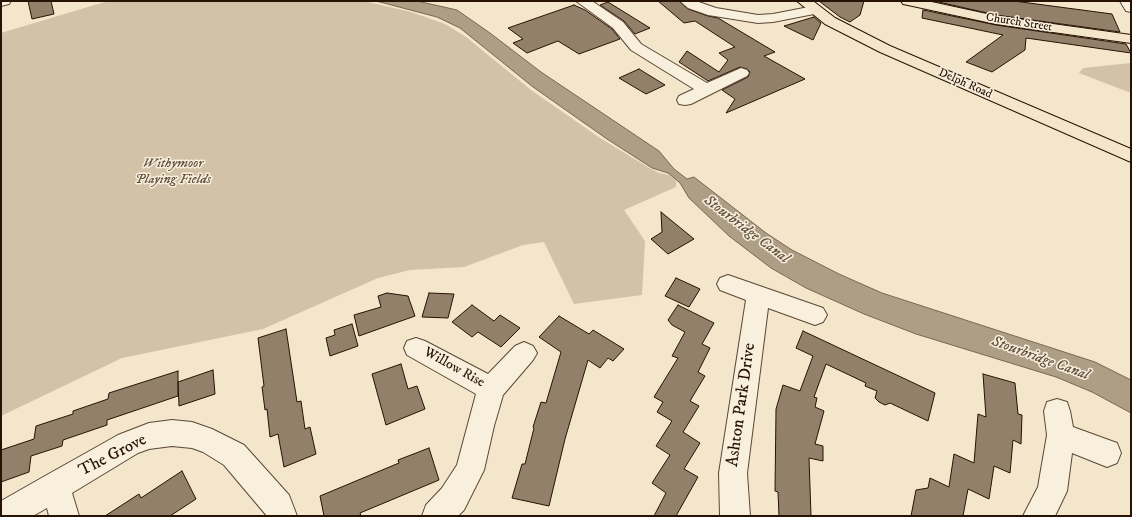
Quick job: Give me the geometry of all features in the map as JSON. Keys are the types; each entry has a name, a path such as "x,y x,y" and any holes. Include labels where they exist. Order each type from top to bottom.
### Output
{"main road":[{"name":"Church Street","path":"908,1 996,20 1131,39"},
{"name":"Church Street","path":"929,1 1005,16 1131,33"},
{"name":"Delph Road","path":"809,5 847,31 885,49 1131,156"}],"street":[{"path":"583,1 618,25 636,47 706,89"},
{"path":"687,1 693,5 713,12 758,18 773,18 809,5"},
{"path":"1127,1 1131,8"},
{"path":"685,100 741,74"},
{"path":"728,284 815,315"},
{"name":"Ashton Park Drive","path":"735,516 733,473 758,295"},
{"name":"Willow Rise","path":"416,348 491,389"},
{"name":"Willow Rise","path":"437,516 453,500 470,470 480,426 491,389 524,353"},
{"path":"1038,516 1052,491 1059,423 1107,453"},
{"name":"The Grove","path":"4,516 128,444 142,439 172,433 192,435 212,442 234,455 278,506 282,516"},
{"path":"55,486 64,515"}],"green space":[{"name":"Withymoor Playing Fields","path":"108,1 364,1 411,12 445,24 466,37 531,90 600,138 651,169 659,173 669,175 676,181 676,187 624,210 645,241 642,295 574,304 544,242 523,245 464,267 410,270 378,278 263,329 122,358 1,416 1,33"},
{"path":"1131,63 1131,93 1079,73 1083,68"}],"water":[{"name":"Stourbridge Canal","path":"376,1 417,1 457,10 541,72 659,151 674,169 687,179 694,177 766,233 792,250 839,274 882,293 1095,362 1131,380 1131,413 1092,392 1056,377 916,334 864,314 806,288 771,268 729,236 689,198 680,183 668,173 652,168 607,139 533,87 460,28 437,17"}],"building":[{"path":"28,1 51,1 54,14 32,19"},
{"path":"658,1 679,1 688,9 718,18 775,52 764,56 805,79 726,113 735,99 722,90 748,77 750,72 747,69 740,67 708,81 679,62 687,51 719,72 728,60 719,53 735,47 695,21 684,23"},
{"path":"819,1 864,1 860,15 850,22 840,17"},
{"path":"934,1 1014,1 1112,14 1120,32 996,15"},
{"path":"608,2 650,28 635,34 624,21 600,5"},
{"path":"574,5 585,10 612,29 620,39 579,54 558,41 527,53 513,43 523,39 508,28"},
{"path":"923,10 996,25 1126,44 1131,53 1026,38 1025,50 992,72 966,62 1003,35 922,18"},
{"path":"814,17 821,23 813,40 784,26"},
{"path":"639,69 665,85 646,94 619,78"},
{"path":"661,212 694,239 668,254 651,239 662,232"},
{"path":"676,278 700,289 689,307 665,296"},
{"path":"387,293 408,296 415,316 359,336 354,315 381,307 378,296"},
{"path":"429,293 454,294 448,318 422,317"},
{"path":"472,305 494,321 500,315 520,328 501,347 478,332 472,337 452,322"},
{"path":"678,305 714,323 702,344 710,348 698,372 705,376 690,401 699,406 683,432 700,443 684,469 698,477 676,516 654,516 666,493 652,483 670,455 656,446 672,421 657,412 663,402 654,397 678,358 672,356 685,332 672,325 668,320"},
{"path":"559,316 589,334 593,330 624,349 613,361 608,358 600,368 588,360 565,439 549,506 512,498 522,464 525,464 533,427 541,402 546,403 561,352 539,337"},
{"path":"352,324 358,346 330,356 326,338 335,335 334,330"},
{"path":"286,329 297,402 301,401 305,429 310,427 316,454 284,467 278,434 270,437 267,409 265,410 262,387 264,386 258,338"},
{"path":"803,331 935,393 928,421 890,403 885,405 879,402 875,398 877,391 865,386 866,383 826,364 814,397 817,398 815,407 824,411 815,444 823,446 823,461 809,458 811,516 779,516 778,492 775,491 776,409 783,385 800,391 813,356 796,348"},
{"path":"401,364 408,389 417,386 425,409 386,425 372,374"},
{"path":"213,370 215,394 179,406 178,382"},
{"path":"178,371 178,396 107,420 107,425 63,440 62,446 31,456 29,472 1,482 1,450 34,439 36,426 73,414 73,411 108,399 109,393"},
{"path":"983,374 1015,383 1018,414 1022,415 1021,444 1013,440 1010,473 994,466 989,499 968,489 963,516 911,516 916,490 928,488 930,478 949,487 954,454 974,463 978,414 986,417"},
{"path":"429,448 439,480 360,513 361,516 324,516 320,496 399,463 398,460"},
{"path":"182,471 196,499 170,516 105,516 139,494 141,498"}]}
